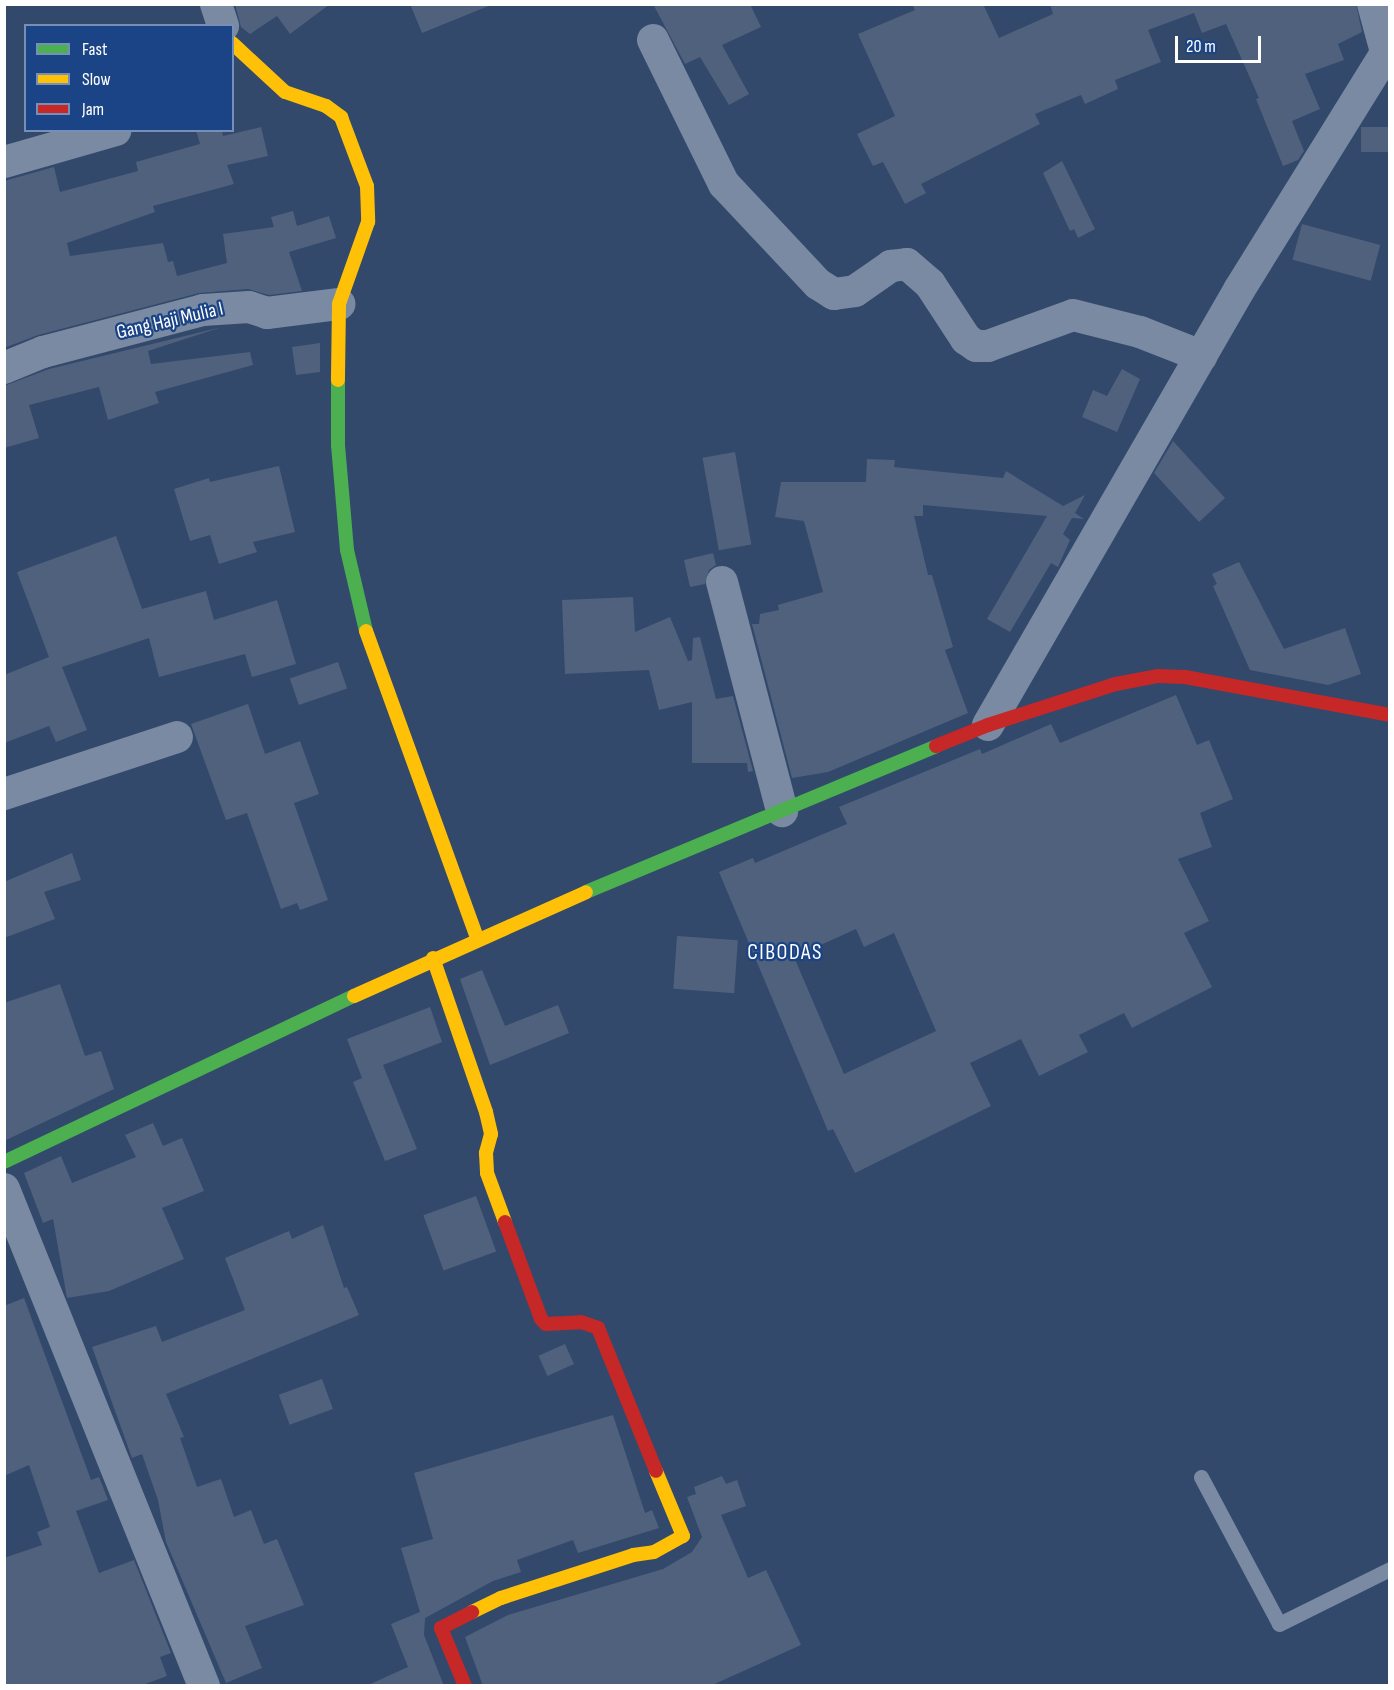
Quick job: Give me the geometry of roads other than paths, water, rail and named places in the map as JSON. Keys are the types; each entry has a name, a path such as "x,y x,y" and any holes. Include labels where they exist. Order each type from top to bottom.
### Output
{"street":[{"path":"216,4 222,24"},
{"path":"988,725 1201,356 1388,49 1373,4"},
{"path":"653,40 724,184 818,284 834,294 855,291 891,266 906,264 930,284 966,339 976,346 988,346 1072,315 1140,332 1201,356"},
{"path":"234,45 285,92 334,111 350,134 369,200 368,222 339,304 338,445 347,550 368,637 477,938"},
{"path":"4,162 109,132"},
{"name":"Gang Haji Mulia I","path":"4,368 43,352 203,310 249,307 267,312 339,304"},
{"path":"722,582 782,811"},
{"path":"4,1162 477,938 988,725 1116,684 1158,676 1185,677 1389,715"},
{"path":"4,794 177,736"},
{"path":"433,958 486,1112 491,1134 486,1153 487,1173 541,1319 546,1324 581,1322 598,1328 683,1536 654,1552 633,1555 501,1598 441,1628 465,1686"},
{"path":"4,1188 204,1686"}],"lane":[{"path":"1201,1477 1280,1624 1389,1569"}],"district":[{"name":"CIBODAS","path":"785,953"}]}
